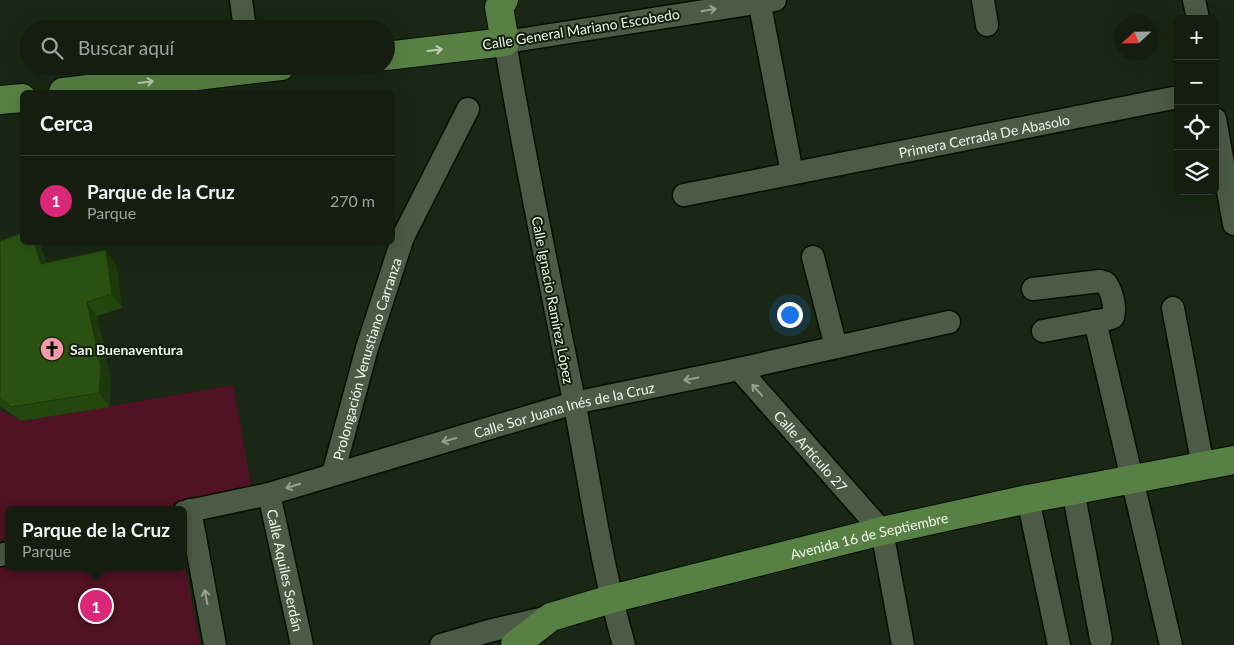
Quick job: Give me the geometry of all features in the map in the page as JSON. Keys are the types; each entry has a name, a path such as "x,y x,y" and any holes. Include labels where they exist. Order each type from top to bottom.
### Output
{"main road":[{"name":"Calle Ignacio Ramírez López","path":"500,2 505,42"},
{"name":"Calle General Mariano Escobedo","path":"395,55 505,42"},
{"path":"79,90 196,75"},
{"path":"0,100 20,98"},
{"name":"Avenida 16 de Septiembre","path":"515,645 551,616 611,600 882,531 1028,499 1234,460"}],"street":[{"path":"241,0 244,20"},
{"path":"983,0 987,25"},
{"path":"1194,0 1197,15"},
{"path":"765,1 792,173"},
{"name":"Calle General Mariano Escobedo","path":"505,42 765,1"},
{"name":"Calle Ignacio Ramírez López","path":"505,42 520,134 611,600 624,645"},
{"name":"Primera Cerrada De Abasolo","path":"684,195 1174,98"},
{"name":"Prolongación Venustiano Carranza","path":"333,474 367,348 403,237 468,109"},
{"path":"1219,141 1233,216"},
{"path":"813,257 836,347"},
{"path":"1033,289 1100,281 1106,283 1110,289 1115,311 1113,317 1043,331"},
{"path":"1173,308 1203,466"},
{"path":"1095,321 1171,645"},
{"name":"Calle Sor Juana Inés de la Cruz","path":"187,511 269,494 574,403 739,369 949,322"},
{"name":"Calle Artículo 27","path":"739,369 882,531"},
{"path":"1073,490 1101,639"},
{"name":"Calle Aquiles Serdán","path":"269,494 302,645"},
{"path":"1028,499 1059,645"},
{"path":"187,516 215,645"},
{"path":"882,531 903,645"},
{"path":"441,645 551,616"}],"shaded area":[{"path":"233,385 252,490 175,506 5,506 5,540 0,541 0,410 22,421"},
{"path":"5,567 5,571 186,571 200,645 0,645 0,568"}],"building":[{"name":"San Buenaventura","path":"20,234 20,245 35,245 41,264 106,250 112,294 87,302 101,368 99,393 11,407 0,398 0,241"}],"place":[{"name":"San Buenaventura","path":"52,349"},
{"name":"Parque de la Cruz","path":"96,606"}]}
